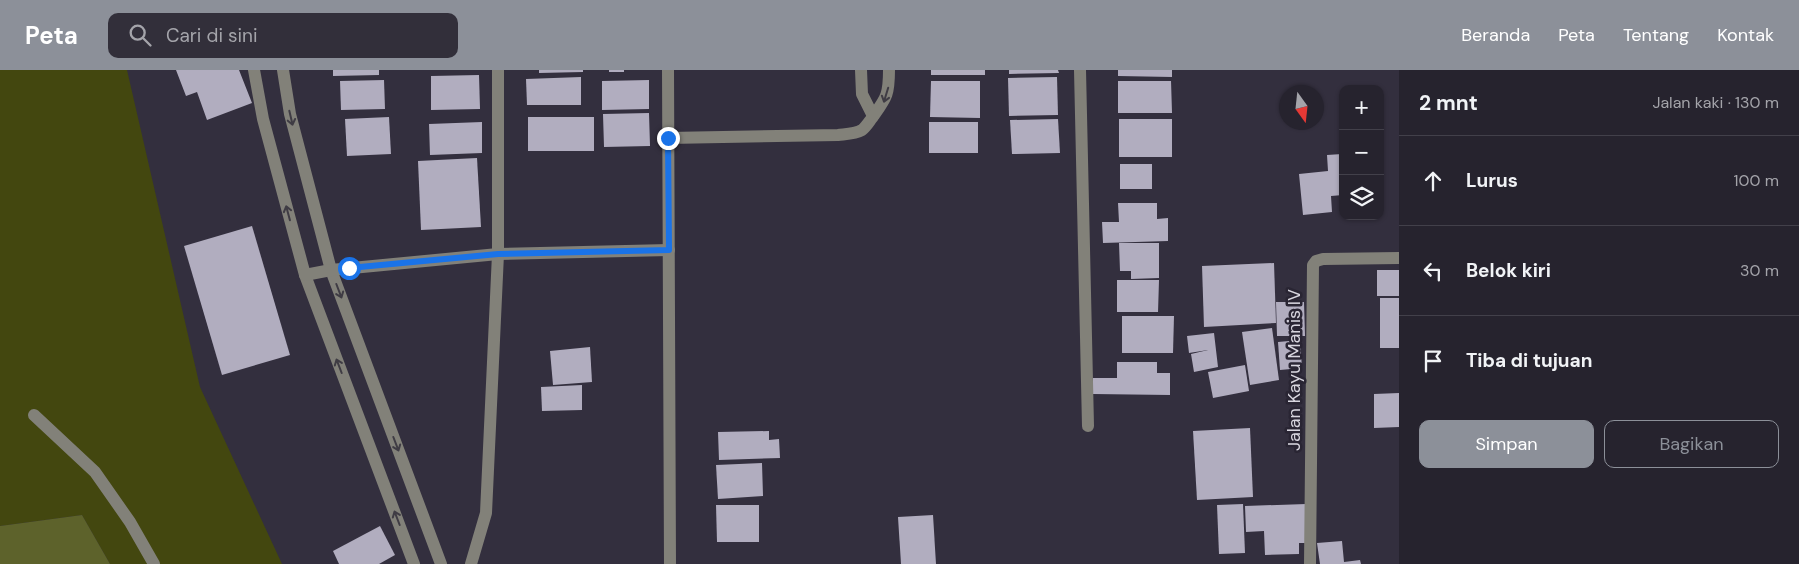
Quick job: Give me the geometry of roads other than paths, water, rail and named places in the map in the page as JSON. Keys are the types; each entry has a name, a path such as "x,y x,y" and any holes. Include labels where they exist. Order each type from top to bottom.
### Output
{"street":[{"path":"254,70 263,119 305,275 414,564"},
{"path":"283,70 290,114 331,270 441,564"},
{"path":"471,564 486,513 498,254 498,70"},
{"path":"668,70 670,564"},
{"path":"861,70 862,94 873,116"},
{"path":"668,138 838,135 862,130 884,102 888,92 889,70"},
{"path":"1080,70 1088,426"},
{"path":"305,275 331,270 498,254 669,250"},
{"name":"Jalan Kayu Manis IV","path":"1310,564 1313,265 1316,261 1322,259 1399,258"},
{"path":"34,415 95,472 130,522 154,564"}]}
